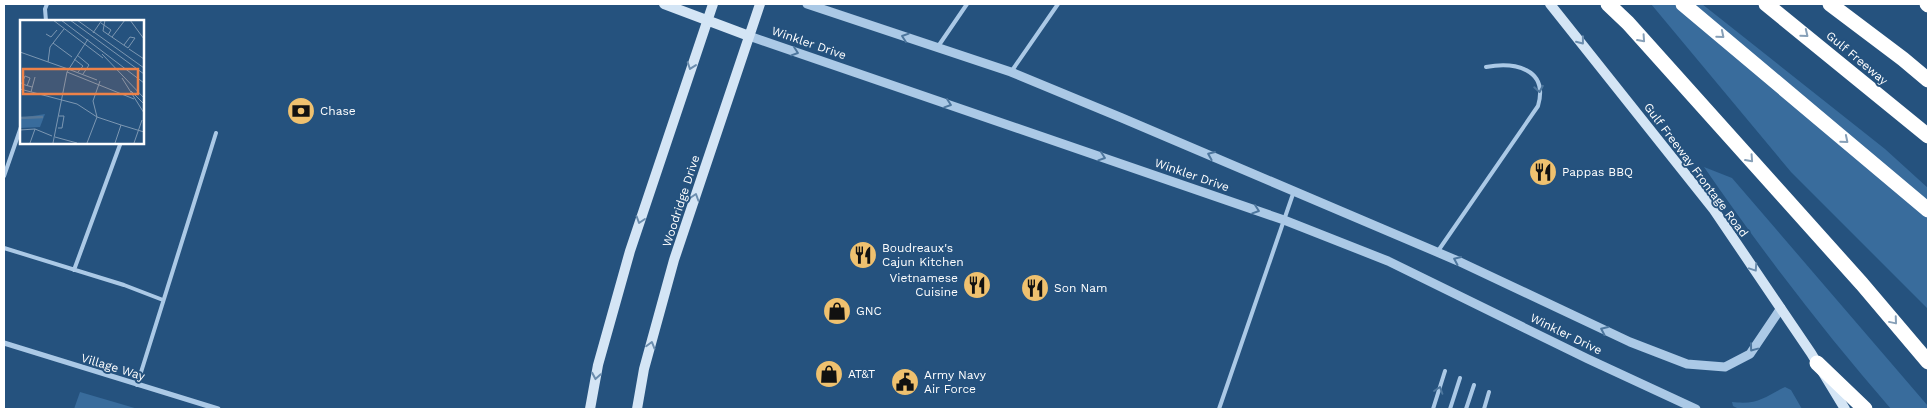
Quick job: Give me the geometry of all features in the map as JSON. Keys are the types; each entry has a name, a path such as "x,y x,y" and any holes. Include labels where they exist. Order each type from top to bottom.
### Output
{"highway":[{"path":"1608,4 1628,23 1862,284 1928,362"},
{"path":"1683,4 1928,210"},
{"name":"Gulf Freeway","path":"1766,4 1928,136"},
{"name":"Gulf Freeway","path":"1830,4 1928,80"},
{"path":"1818,363 1865,409"}],"main road":[{"name":"Winkler Drive","path":"664,4 749,36"},
{"path":"590,409 598,366 625,268 713,4"},
{"name":"Woodridge Drive","path":"637,409 644,369 674,260 760,4"},
{"name":"Gulf Freeway Frontage Road","path":"1550,4 1714,210 1818,363 1845,409"}],"street":[{"name":"Winkler Drive","path":"807,4 1011,72 1437,252 1630,342 1687,364 1725,367 1750,354 1781,308"},
{"name":"Winkler Drive","path":"749,36 1284,220 1388,261 1588,359 1696,409"},
{"name":"Village Way","path":"4,343 218,409"}],"lane":[{"path":"46,20 45,9 47,4"},
{"path":"938,48 966,4"},
{"path":"1011,72 1058,4"},
{"path":"1437,252 1538,106 1541,96 1540,85 1536,77 1530,72 1502,64 1486,67"},
{"path":"4,176 20,130"},
{"path":"137,385 216,133"},
{"path":"74,270 120,144"},
{"path":"1219,409 1294,191"},
{"path":"4,248 163,300"},
{"path":"1433,409 1445,372"},
{"path":"1450,409 1460,378"},
{"path":"1466,409 1474,385"},
{"path":"1484,409 1489,392"}],"shaded area":[{"path":"1651,4 1702,4 1885,149 1928,188 1928,309 1791,172"},
{"path":"1704,167 1732,178 1928,406 1928,409 1891,409 1794,291"},
{"path":"1785,387 1791,390 1802,409 1739,409 1733,406 1732,402 1755,401"},
{"path":"80,392 138,409 74,409"}],"place":[{"name":"Chase","path":"301,111"},
{"name":"Pappas BBQ","path":"1543,172"},
{"name":"Boudreaux's Cajun Kitchen","path":"863,255"},
{"name":"Vietnamese Cuisine","path":"977,285"},
{"name":"Son Nam","path":"1035,288"},
{"name":"GNC","path":"837,311"},
{"name":"AT&T","path":"829,374"},
{"name":"Army Navy Air Force","path":"905,382"}]}
